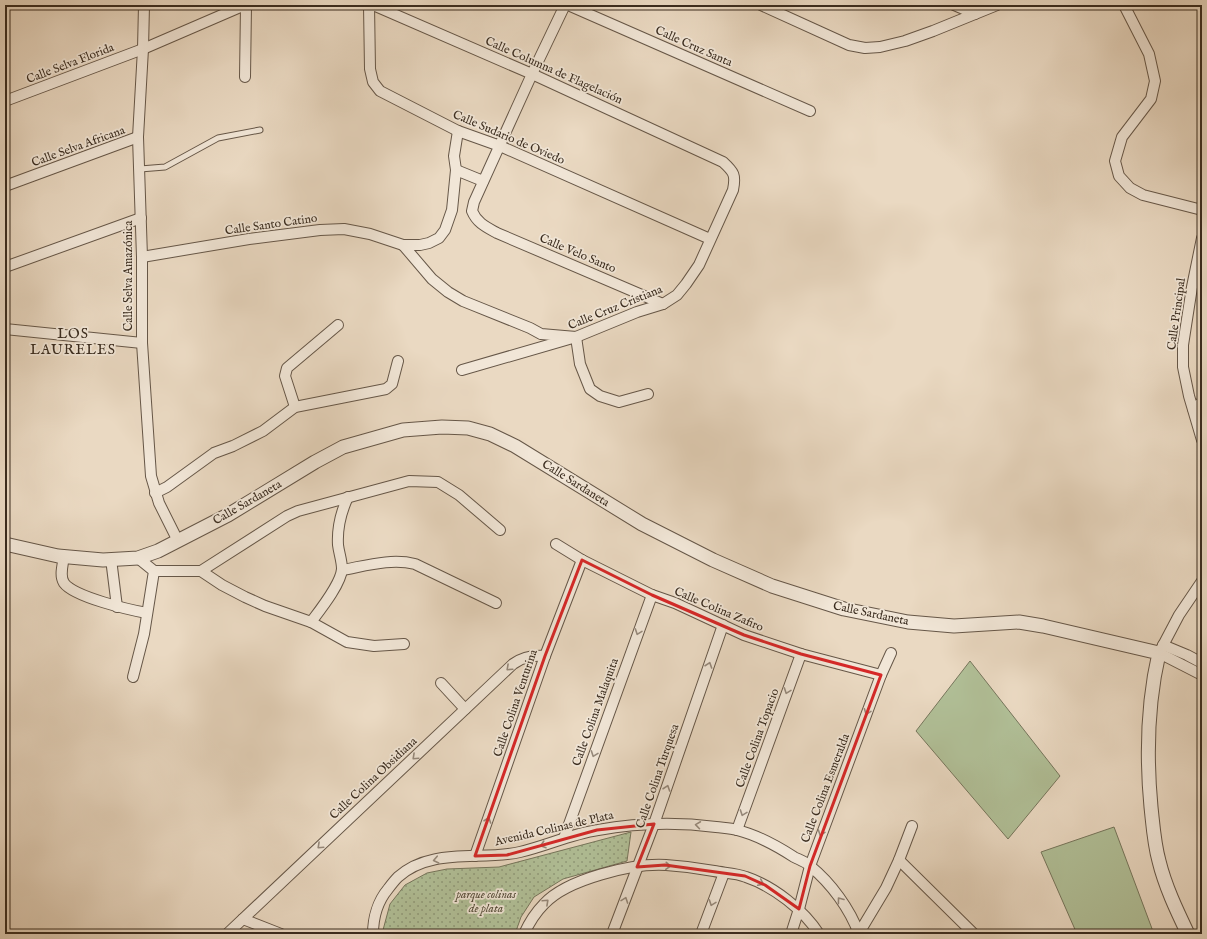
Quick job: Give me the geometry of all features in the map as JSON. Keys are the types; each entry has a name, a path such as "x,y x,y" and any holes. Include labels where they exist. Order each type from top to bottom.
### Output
{"street":[{"name":"Calle Selva Amazónica","path":"144,5 138,138 142,257 142,343 151,476 159,503 178,542"},
{"name":"Calle Selva Florida","path":"5,101 143,49 246,5"},
{"path":"245,77 246,5"},
{"name":"Calle Sudario de Oviedo","path":"369,5 370,69 373,82 380,91 458,131 500,146 710,239"},
{"name":"Calle Columna de Flagelación","path":"373,5 532,74 723,162"},
{"path":"456,170 483,181 565,5"},
{"name":"Calle Cruz Santa","path":"568,5 810,111"},
{"path":"761,5 772,7 849,45 865,48 880,48 912,39 977,10 997,5"},
{"path":"954,5 977,10"},
{"path":"1124,5 1149,54 1155,81 1151,99 1122,137 1115,161 1119,176 1130,188 1143,195 1202,210"},
{"path":"403,245 420,245 429,243 439,238 445,230 452,210 456,170 454,156 458,131"},
{"name":"Calle Selva Africana","path":"5,186 138,138"},
{"name":"Calle Cruz Cristiana","path":"462,370 576,337 637,312 663,304 676,295 686,284 699,264 733,190 735,179 732,170 723,162"},
{"name":"Calle Velo Santo","path":"483,181 472,211 475,219 482,225 497,233 663,304"},
{"path":"5,267 141,218"},
{"name":"Calle Santo Catino","path":"142,257 249,239 320,230 344,229 370,234 403,245"},
{"name":"Calle Principal","path":"1202,238 1192,286 1183,344 1182,367 1202,440"},
{"path":"403,245 432,279 458,298 541,334 576,337 580,364 590,389 600,396 619,402 648,394"},
{"path":"295,407 285,376 287,368 338,324"},
{"path":"5,329 142,343"},
{"path":"155,493 168,487 214,453 233,446 263,431 295,407 386,389 392,384 398,361"},
{"path":"1193,409 1202,402"},
{"name":"Calle Sardaneta","path":"5,544 64,556 111,559 138,558 178,542 228,515 315,462 343,447 403,430 442,427 468,428 490,434 516,446 642,524 713,560 772,586 844,609 908,622 954,626 1019,622 1162,649"},
{"path":"200,571 286,516 298,511 409,481 438,482 459,495 500,530"},
{"path":"311,622 340,577 342,570 338,544 339,527 342,512 348,497"},
{"name":"Calle Colina Zafiro","path":"556,544 582,560 652,595 675,603 744,635 801,654 881,675"},
{"path":"64,556 61,575 64,583 72,591 117,607 147,613"},
{"path":"138,558 154,571 200,571 245,597 265,606 311,622 347,642 374,646 404,644"},
{"path":"111,559 117,607"},
{"name":"Calle Colina Venturina","path":"475,856 545,656 582,560"},
{"path":"342,570 396,561 406,562 415,564 496,602"},
{"path":"133,676 144,634 154,571"},
{"path":"1188,934 1165,883 1154,840 1148,770 1148,724 1154,676 1162,649 1179,615 1202,580"},
{"name":"Calle Colina Malaquita","path":"564,838 652,595"},
{"name":"Calle Colina Turquesa","path":"612,934 654,824 723,624"},
{"path":"1162,649 1187,655 1202,663"},
{"path":"1162,649 1202,675"},
{"name":"Calle Colina Esmeralda","path":"790,934 800,910 810,866 881,675 891,653"},
{"name":"Calle Colina Topacio","path":"737,830 801,654"},
{"name":"Calle Colina Obsidiana","path":"227,934 518,660 530,656 545,656"},
{"path":"441,684 465,709"},
{"name":"Avenida Colinas de Plata","path":"374,934 376,912 384,894 398,878 412,868 428,861 445,858 506,855 524,851 564,838 615,827 654,824 691,824 737,830 773,844 810,866 828,883 844,904 859,933"},
{"path":"859,933 875,908 899,860 912,826"},
{"path":"899,860 974,934"},
{"path":"524,934 529,923 544,903 561,890 585,879 637,867 664,865 746,876 765,885 800,910 819,934"},
{"path":"701,934 724,873"},
{"path":"243,919 281,934"}],"lane":[{"path":"140,169 165,167 218,138 260,130"}],"highlighted area":[{"path":"582,560 652,595 744,635 801,654 881,675 810,866 799,909 765,885 745,876 665,865 637,867 654,824 597,830 507,855 475,856 545,656"}],"green space":[{"path":"970,661 1060,776 1008,839 916,731"},
{"path":"1114,827 1154,934 1077,934 1041,852"},
{"name":"parque colinas de plata","path":"631,832 627,861 563,879 534,897 521,917 515,934 383,934 390,904 405,885 427,873 447,869 499,867"}],"district":[{"name":"LOS LAURELES","path":"73,342"}]}
